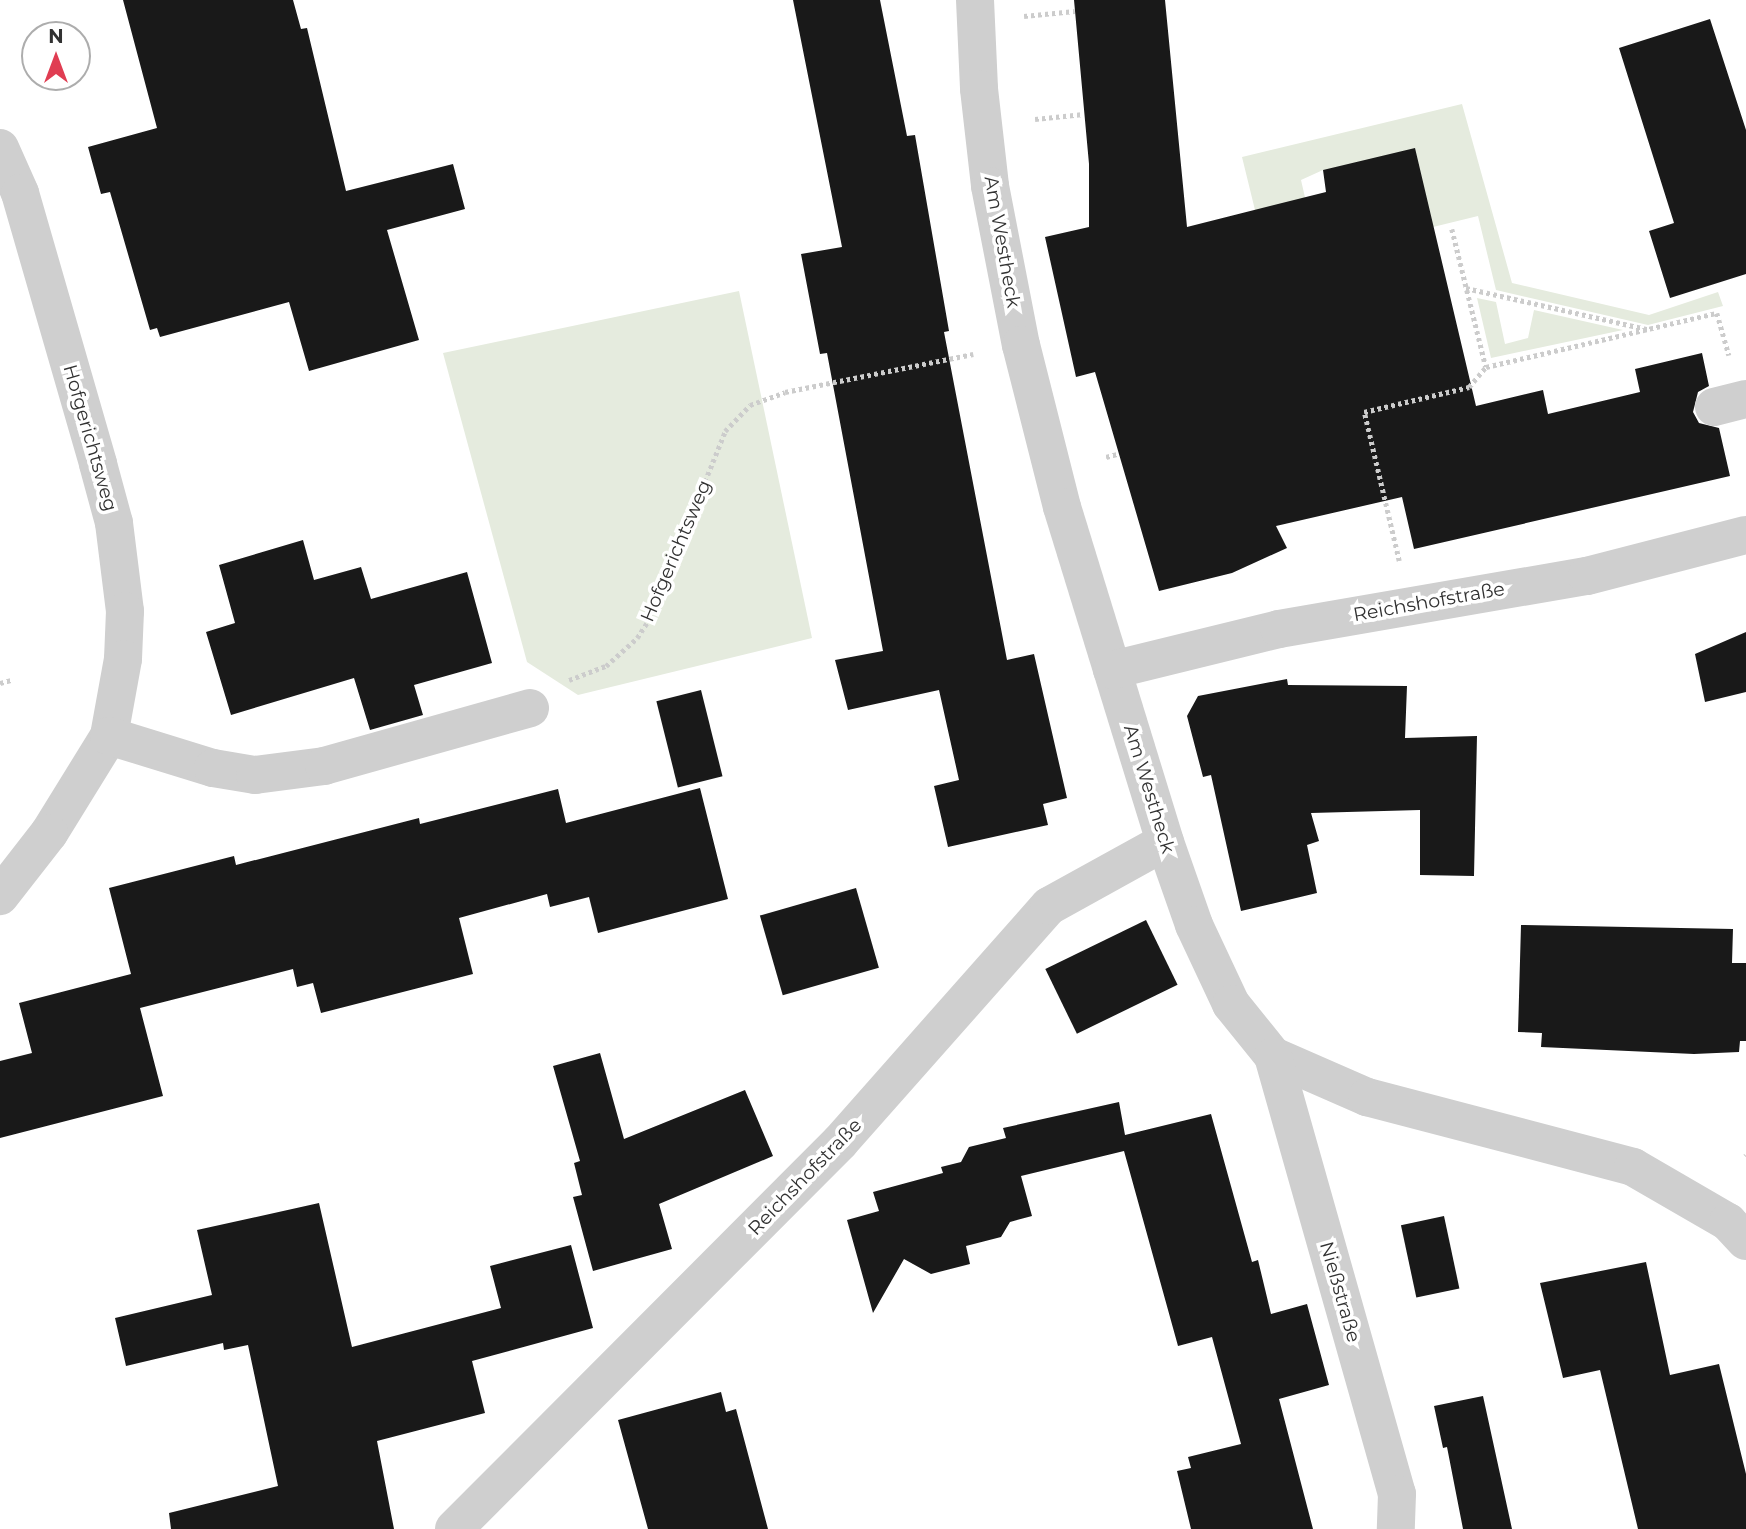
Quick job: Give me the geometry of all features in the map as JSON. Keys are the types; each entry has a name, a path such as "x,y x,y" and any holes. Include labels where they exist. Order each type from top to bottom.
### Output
{"street":[{"name":"Am Westheck","path":"975,0 990,186 1021,345 1062,508 1165,842 1194,925 1231,1004 1273,1056 1367,1097 1633,1167 1740,1224"},
{"name":"Hofgerichtsweg","path":"0,148 20,193 114,523 125,611 123,659 109,736 49,833 0,896"},
{"name":"Reichshofstraße","path":"1112,670 1409,604 1587,576 1746,536"},
{"path":"109,736 213,768 255,775 324,765 530,708"},
{"name":"Reichshofstraße","path":"454,1529 840,1142 1049,906 1165,842"},
{"name":"Nießstraße","path":"1273,1056 1397,1494 1396,1529"}],"path":[{"path":"1024,16 1075,11"},
{"path":"1035,119 1084,114"},
{"path":"1452,229 1486,367"},
{"path":"1466,288 1648,329"},
{"path":"1409,604 1364,412 1469,387 1486,367 1717,313 1726,354 1736,358"},
{"name":"Hofgerichtsweg","path":"530,708 551,685 606,666 637,638 649,618 726,431 750,405 785,392 987,351"},
{"path":"1106,457 1117,454"},
{"path":"0,683 11,680"}],"shaded area":[{"path":"1462,104 1512,283 1649,315 1718,292 1723,306 1648,325 1496,290 1478,216 1433,227 1323,170 1301,180 1318,254 1314,451 1242,157"},
{"path":"739,291 812,638 578,695 527,662 443,353"},
{"path":"1477,298 1496,302 1505,344 1528,338 1534,310 1623,330 1491,358"}],"building":[{"path":"123,0 293,0 301,29 307,28 346,191 453,164 465,209 387,230 419,340 309,371 289,302 160,337 157,328 150,330 110,192 101,194 88,147 157,128"},
{"path":"793,0 880,0 907,136 915,135 949,331 944,332 1007,660 1034,654 1067,798 1043,804 1048,825 948,847 934,786 959,780 939,690 848,710 835,660 883,651 827,353 820,354 801,254 842,247"},
{"path":"1074,0 1165,0 1187,227 1326,192 1323,170 1415,148 1476,406 1543,390 1548,414 1640,392 1635,369 1702,353 1709,386 1698,392 1693,412 1699,423 1719,428 1730,476 1414,549 1402,497 1276,526 1287,548 1232,573 1159,591 1095,372 1076,377 1045,237 1089,227 1089,164"},
{"path":"1710,19 1746,130 1746,274 1670,298 1649,231 1674,223 1619,48"},
{"path":"303,540 314,580 361,567 371,599 467,572 492,663 414,685 423,715 370,730 354,678 231,715 206,632 235,623 219,565"},
{"path":"1746,632 1746,692 1705,702 1695,654"},
{"path":"1287,679 1288,685 1407,686 1405,738 1477,736 1474,876 1420,875 1420,810 1311,813 1319,841 1307,845 1317,893 1241,911 1211,775 1203,777 1187,716 1198,696"},
{"path":"701,690 723,776 678,787 656,701"},
{"path":"700,788 728,899 598,933 589,897 550,907 547,894 459,918 473,974 321,1013 313,983 297,987 293,969 140,1008 163,1096 0,1138 0,1061 32,1053 19,1003 131,974 109,888 234,856 236,865 419,818 420,824 558,789 566,823"},
{"path":"856,888 879,968 783,995 760,916"},
{"path":"1146,920 1178,985 1077,1034 1045,969"},
{"path":"1521,925 1733,929 1732,963 1746,963 1746,1041 1740,1041 1739,1052 1694,1054 1541,1047 1542,1033 1518,1032"},
{"path":"600,1053 624,1139 745,1090 773,1156 659,1204 672,1249 593,1271 573,1197 582,1195 574,1163 580,1161 553,1066"},
{"path":"1119,1102 1125,1135 1211,1114 1252,1262 1258,1260 1271,1314 1307,1304 1329,1385 1279,1399 1313,1529 1191,1529 1177,1471 1191,1468 1188,1457 1241,1444 1212,1337 1178,1346 1124,1151 1021,1176 1032,1216 1010,1222 1001,1237 966,1246 970,1264 931,1274 904,1259 873,1313 847,1220 879,1211 873,1192 943,1173 941,1167 961,1162 969,1147 1006,1138 1003,1128"},
{"path":"319,1203 352,1347 501,1308 490,1266 571,1245 593,1328 472,1361 485,1413 377,1441 394,1529 171,1529 169,1513 278,1486 248,1345 224,1350 223,1343 126,1366 115,1318 212,1295 197,1230"},
{"path":"1444,1216 1459,1288 1416,1298 1401,1225"},
{"path":"1646,1262 1670,1375 1719,1364 1746,1474 1746,1529 1638,1529 1600,1370 1563,1378 1540,1283"},
{"path":"721,1392 726,1412 736,1409 768,1529 648,1529 618,1420"},
{"path":"1483,1396 1512,1529 1463,1529 1447,1447 1443,1448 1434,1406"}]}
